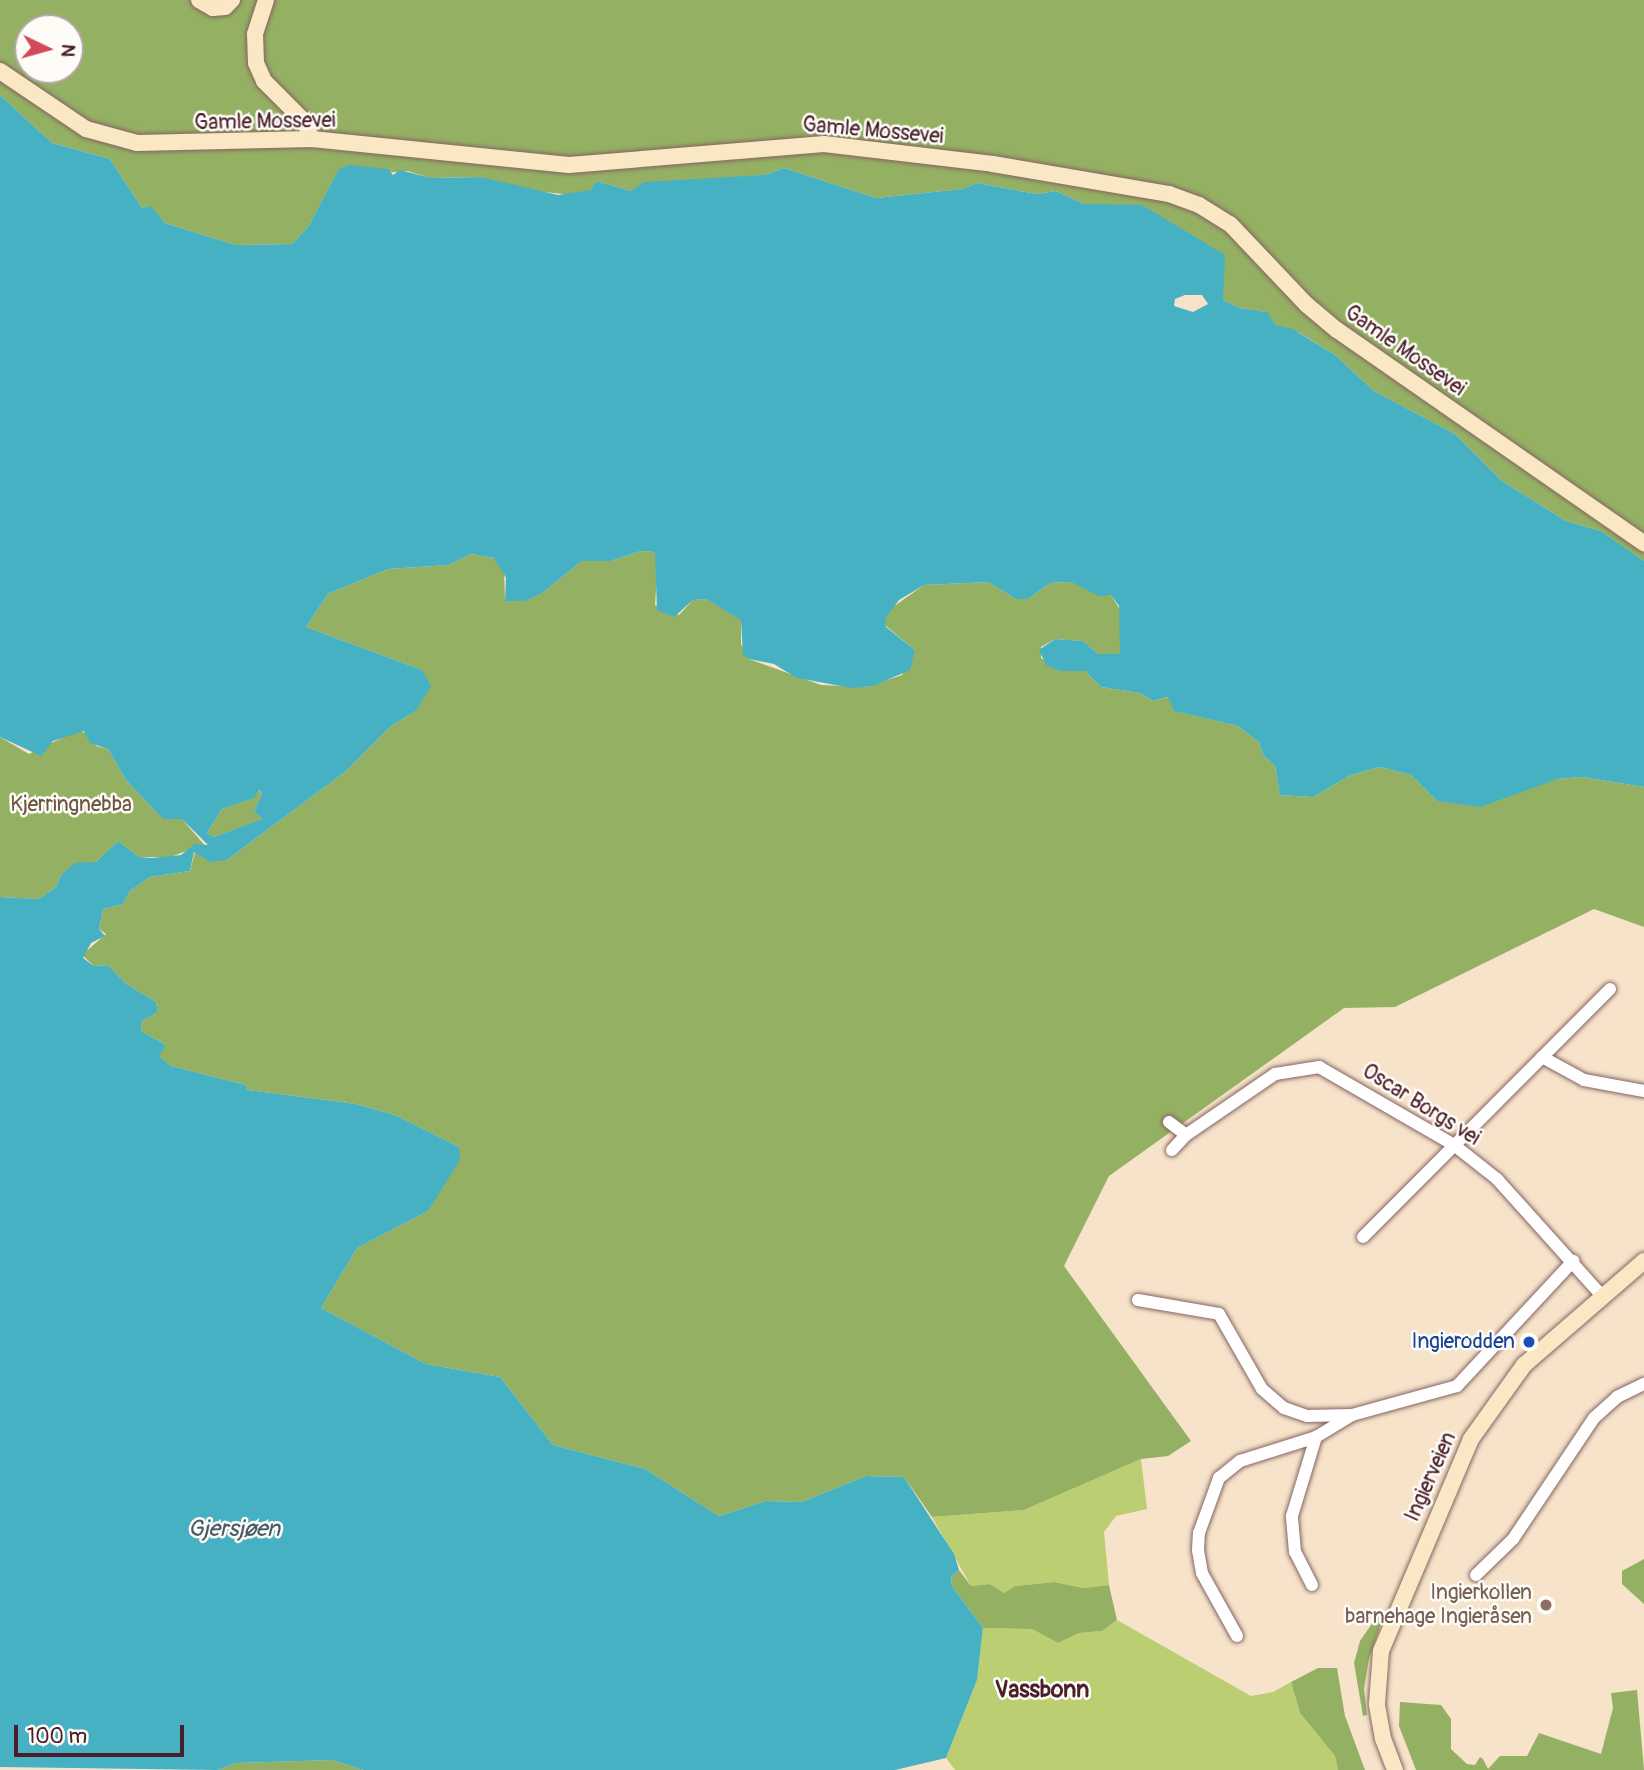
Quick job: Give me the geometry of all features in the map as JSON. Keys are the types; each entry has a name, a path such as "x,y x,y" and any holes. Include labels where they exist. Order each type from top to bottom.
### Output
{"main road":[{"path":"199,0 213,8 225,7 232,0"},
{"path":"266,0 255,34 256,63 271,90 309,127 312,139"},
{"name":"Gamle Mossevei","path":"0,71 86,129 125,141 161,145 312,139 569,165 824,144 993,163 1169,194 1224,220 1337,330 1644,543"},
{"name":"Ingierveien","path":"1395,1770 1383,1739 1377,1704 1381,1651 1455,1473 1482,1419 1509,1382 1644,1261"}],"street":[{"path":"1363,1237 1611,989"},
{"path":"1542,1057 1584,1080 1644,1091"},
{"name":"Oscar Borgs vei","path":"1172,1150 1186,1135 1275,1074 1307,1065 1336,1073 1454,1145 1517,1198 1602,1296"},
{"path":"1169,1122 1186,1135"},
{"path":"1138,1300 1219,1314 1262,1389 1284,1408 1307,1416 1352,1415 1457,1386 1573,1261"},
{"path":"1476,1575 1513,1539 1594,1418 1617,1397 1644,1384"},
{"path":"1237,1636 1202,1573 1199,1533 1209,1499 1229,1467 1315,1437 1352,1415"},
{"path":"1312,1585 1295,1552 1292,1516 1315,1437"}],"green space":[{"path":"0,0 1644,0 1644,561 1601,531 1566,521 1502,481 1455,434 1374,391 1335,355 1300,333 1274,325 1266,312 1240,308 1223,300 1156,217 1144,209 1084,204 1056,191 1037,194 977,183 963,189 876,198 784,168 765,175 631,191 596,181 592,190 573,195 525,190 481,177 430,178 408,171 335,177 308,227 292,244 235,245 165,223 151,207 142,208 110,159 52,143 0,95"},
{"path":"641,551 655,552 658,557 655,605 679,615 693,600 706,599 741,619 741,644 749,659 821,685 866,687 902,675 915,650 886,626 884,619 886,612 924,585 988,582 1016,599 1028,599 1050,583 1071,582 1111,595 1122,613 1120,655 1098,654 1083,641 1055,639 1041,647 1041,658 1060,671 1085,671 1101,687 1140,693 1153,701 1169,697 1175,711 1238,726 1259,742 1263,755 1275,766 1280,795 1313,797 1351,775 1380,767 1411,775 1437,801 1487,802 1558,779 1582,777 1644,787 1644,927 1594,909 1395,1007 1344,1008 1109,1176 1064,1266 1191,1441 1168,1456 1141,1459 1024,1510 932,1517 904,1477 866,1476 802,1502 766,1501 719,1516 645,1469 553,1445 500,1377 426,1364 321,1308 357,1248 428,1211 459,1147 395,1115 356,1104 248,1090 246,1085 171,1066 159,1056 158,1050 166,1045 141,1031 142,1021 158,1012 156,1002 125,983 108,965 94,966 82,955 106,934 99,929 103,909 123,904 130,891 150,877 190,871 195,852 227,860 345,772 391,726 416,711 422,670 306,627 328,594 388,569 449,565 471,554 494,558 504,570 505,601 524,601 541,594 582,561 611,561"},
{"name":"Kjerringnebba","path":"78,730 88,734 96,746 108,749 126,780 157,813 182,819 207,848 200,846 170,857 139,857 118,841 96,862 61,875 56,887 39,899 0,897 0,737 29,754"},
{"path":"258,790 262,794 254,811 264,819 214,837 207,833 222,809 253,798"},
{"path":"1141,1459 1147,1509 1116,1516 1104,1532 1109,1585 1084,1588 1054,1582 1015,1586 1004,1593 990,1584 971,1586 932,1517 1024,1510"},
{"path":"1644,1559 1644,1604 1622,1584 1622,1571"},
{"path":"959,1570 971,1586 990,1584 1004,1593 1015,1586 1054,1582 1084,1588 1109,1585 1117,1620 1102,1631 1079,1633 1058,1643 1032,1629 983,1628 952,1586 951,1577"},
{"path":"1380,1612 1385,1612 1369,1659 1364,1689 1367,1715 1363,1716 1354,1663 1360,1641"},
{"path":"1117,1620 1251,1696 1273,1692 1291,1682 1300,1713 1335,1756 1338,1770 955,1770 946,1758 977,1680 983,1628 1032,1629 1058,1643 1079,1633 1102,1631"},
{"path":"1318,1668 1337,1668 1345,1716 1365,1770 1338,1770 1335,1756 1300,1713 1291,1682"},
{"path":"1637,1690 1644,1770 1416,1770 1399,1726 1400,1702 1441,1705 1451,1719 1451,1749 1467,1764 1475,1765 1480,1757 1488,1769 1500,1756 1527,1756 1539,1733 1601,1754 1613,1708 1611,1693"},
{"path":"331,1760 364,1770 218,1770 235,1763"}],"water":[{"name":"Gjersjøen","path":"0,95 52,143 110,159 142,208 151,206 165,223 235,245 292,244 308,227 339,169 349,165 388,169 393,175 400,170 431,178 481,177 558,195 591,190 596,181 631,191 644,182 765,175 784,168 876,198 963,189 977,183 1037,194 1056,191 1084,204 1142,205 1225,255 1223,300 1240,308 1267,312 1275,325 1293,329 1335,355 1374,391 1455,434 1502,481 1566,521 1601,531 1644,561 1644,787 1582,777 1558,779 1480,807 1437,801 1411,775 1380,767 1351,775 1313,797 1280,795 1275,766 1263,755 1259,742 1238,726 1174,711 1168,697 1153,701 1140,693 1101,687 1085,671 1060,671 1046,665 1039,650 1055,639 1083,641 1098,654 1120,654 1119,606 1111,595 1099,596 1071,582 1050,583 1028,599 1016,599 988,582 924,585 899,600 885,619 886,627 915,650 910,670 873,686 852,688 797,678 774,664 749,659 743,655 741,620 706,599 693,600 674,617 657,610 655,552 641,551 611,561 582,561 541,594 525,601 505,601 506,578 494,558 471,554 449,565 388,569 328,594 306,627 422,670 431,686 416,711 391,726 345,772 227,860 210,862 194,852 190,871 150,877 130,891 123,904 103,909 99,929 105,936 91,943 83,958 94,966 108,965 125,983 156,1002 158,1012 142,1021 141,1031 166,1045 159,1056 171,1066 246,1085 248,1090 356,1104 395,1115 459,1147 460,1160 428,1211 357,1248 321,1308 426,1364 500,1377 553,1445 645,1469 719,1516 766,1501 802,1502 866,1476 904,1477 954,1554 959,1570 951,1577 952,1586 983,1628 977,1680 946,1758 895,1770 364,1770 331,1760 235,1763 218,1770 0,1767 0,897 39,899 56,887 61,875 75,863 96,862 118,841 139,857 152,858 181,855 195,844 208,845 182,819 164,819 157,813 126,780 108,749 90,743 84,731 53,741 41,756 0,737","holes":["1185,295 1202,295 1208,304 1193,312 1174,306 1175,299","259,790 262,794 254,811 263,819 214,837 207,833 222,809 254,798"]}],"place":[{"name":"Ingierodden","path":"1529,1342"},
{"name":"Ingierkollen barnehage Ingieråsen","path":"1546,1605"}],"district":[{"name":"Vassbonn","path":"1042,1690"}]}
